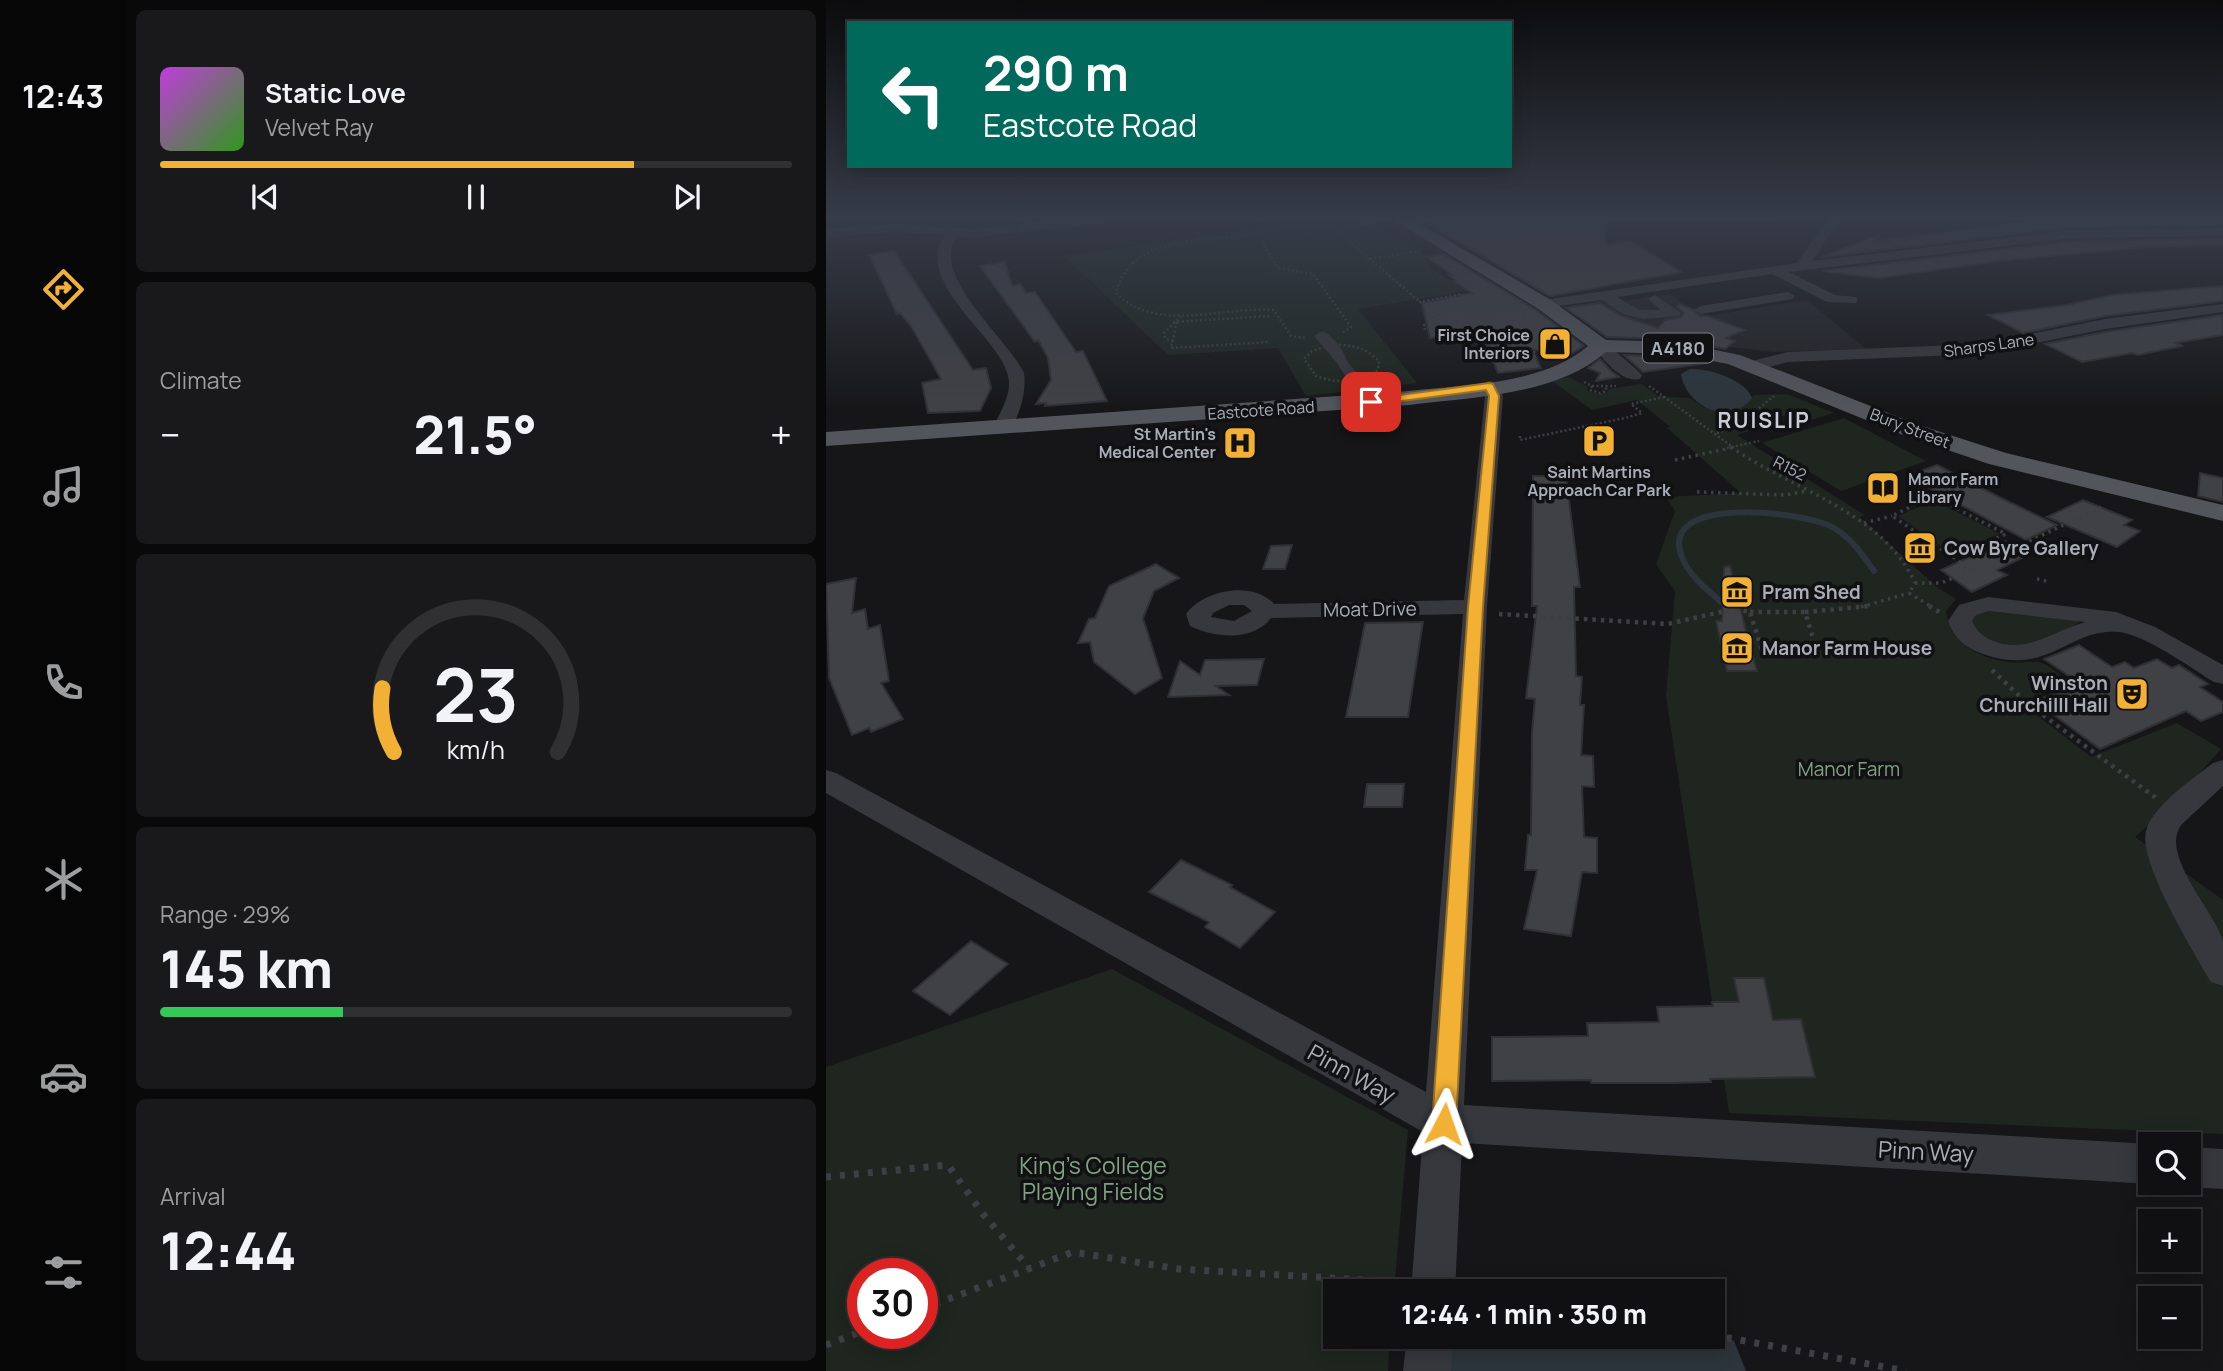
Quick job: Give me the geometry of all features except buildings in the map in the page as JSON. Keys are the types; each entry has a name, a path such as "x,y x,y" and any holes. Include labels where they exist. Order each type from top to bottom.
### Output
{"main road":[{"path":"1510,283 1544,304 1601,346"},
{"name":"Eastcote Road","path":"826,439 1371,402 1489,386 1562,372 1584,362 1601,346"},
{"name":"Bury Street","path":"1601,346 1692,350 1754,366 1911,430 1998,459 2223,513"}],"street":[{"path":"951,283 1013,365 1018,377 1016,395 1002,427"},
{"path":"1544,304 1674,283"},
{"path":"1698,283 1734,304"},
{"path":"1799,283 1832,299 1851,299"},
{"path":"1603,294 1641,317 1674,313 1656,299"},
{"path":"1701,310 1788,296"},
{"name":"Sharps Lane","path":"1754,366 1788,357 1981,349 2105,324 2223,308"},
{"path":"1322,336 1371,402"},
{"path":"1601,346 1634,375"},
{"path":"1434,1279 1475,607 1494,396 1489,386"},
{"path":"2146,632 2134,627 2104,625 2035,653 2008,654 1993,651 1970,638 1960,621 1967,610 1976,606 2003,605 2092,614 2120,621 2146,632 2223,676"},
{"name":"Moat Drive","path":"1264,611 1475,607"},
{"path":"2223,770 2162,828 2159,844 2171,874 2223,971"},
{"name":"Pinn Way","path":"826,779 1444,1124 2138,1151"},
{"path":"2201,1160 2223,1169"}],"path":[{"path":"1117,283 1116,293 1127,306 1151,313 1184,314 1270,309 1276,311 1294,338 1348,331 1351,327 1319,283"},
{"path":"1398,283 1447,321"},
{"path":"1420,302 1461,294 1496,316 1501,330 1534,342 1564,338"},
{"path":"1172,342 1164,335 1184,314"},
{"path":"1175,322 1270,316"},
{"path":"1425,330 1424,325 1469,323 1468,318 1496,316"},
{"path":"1175,322 1171,348 1269,342"},
{"path":"1466,340 1469,356"},
{"path":"1534,342 1535,361"},
{"name":"R152","path":"1634,375 1762,468 1808,491 1863,524 1897,553 1913,575 1915,583"},
{"path":"1592,386 1590,390 1594,392 1605,391 1606,387"},
{"path":"1716,433 1736,426 1774,396 1767,388"},
{"path":"1520,436 1520,440 1625,418 1642,413 1631,404 1665,397"},
{"path":"1675,460 1737,448 1759,440"},
{"path":"1953,557 2007,534 1926,492 1998,459"},
{"path":"1697,492 1785,495 1808,491"},
{"path":"1863,524 1892,516 1932,496"},
{"path":"2023,544 2107,504"},
{"path":"1892,516 1971,570"},
{"path":"1497,627 1499,614 1668,624 1734,609 1750,612 1805,612 1869,605 1909,593 1915,583 1941,583 1978,568"},
{"path":"2037,579 2050,582"},
{"path":"1909,593 1950,618"},
{"path":"1750,612 1762,651 1817,651 1805,612"},
{"path":"1989,666 2028,704 2157,799 2151,807"},
{"path":"826,1177 948,1165 983,1214 1029,1268"},
{"path":"938,1303 1073,1252 1179,1269 1323,1279"},
{"path":"826,1345 847,1337"},
{"path":"1725,1337 1906,1371"}],"shaded area":[{"path":"1670,294 1694,312 1700,311 1708,316 1807,300 1866,349 1774,352 1621,335 1571,306 1618,297 1623,301"},
{"path":"1690,369 1726,376 1742,386 1752,398 1743,407 1732,411 1710,409 1691,396 1685,386 1681,374"}],"green space":[{"path":"1092,283 1455,283 1467,291 1358,309 1417,383 1306,396 1278,348 1168,355"},
{"name":"Manor Farm","path":"1569,377 1595,393 1642,384 1658,396 1690,398 1703,407 1720,411 1728,411 1753,395 1787,394 1834,413 1805,422 1792,414 1743,425 1749,431 1737,435 1865,515 1860,517 1938,588 1956,599 1946,611 1953,632 1968,647 1998,660 2042,663 2069,682 2021,703 2091,757 2177,723 2221,749 2174,802 2135,837 2223,900 2223,1134 1729,1113 1666,696 1675,591 1656,564 1675,511 1666,497 1741,493 1637,400 1592,410 1552,381"},
{"path":"1844,418 1926,461 1841,491 1762,443"},
{"path":"1934,500 2000,534 1952,554 1898,516"},
{"path":"1980,610 2083,620 2052,639 2025,651 1982,641 1970,618"},
{"name":"King's College Playing Fields","path":"1112,969 1408,1130 1395,1279 1323,1279 1323,1349 1389,1349 1388,1371 826,1371 826,1067"}],"waterway":[{"path":"1721,602 1694,576 1682,557 1680,537 1691,524 1711,516 1737,512 1766,513 1818,522 1834,528 1846,537 1874,571"},
{"path":"1481,1371 1499,1361 1617,1355 1704,1371"}],"place":[{"name":"First Choice Interiors","path":"1555,344"},
{"name":"Saint Martins Approach Car Park","path":"1599,441"},
{"name":"St Martin's Medical Center","path":"1240,443"},
{"name":"Manor Farm Library","path":"1883,488"},
{"name":"Cow Byre Gallery","path":"1920,548"},
{"name":"Pram Shed","path":"1737,592"},
{"name":"Manor Farm House","path":"1737,648"},
{"name":"Winston Churchilll Hall","path":"2132,694"}],"district":[{"name":"RUISLIP","path":"1764,420"}],"route":[{"path":"1371,402 1489,386 1494,396 1475,607 1444,1124"}]}
